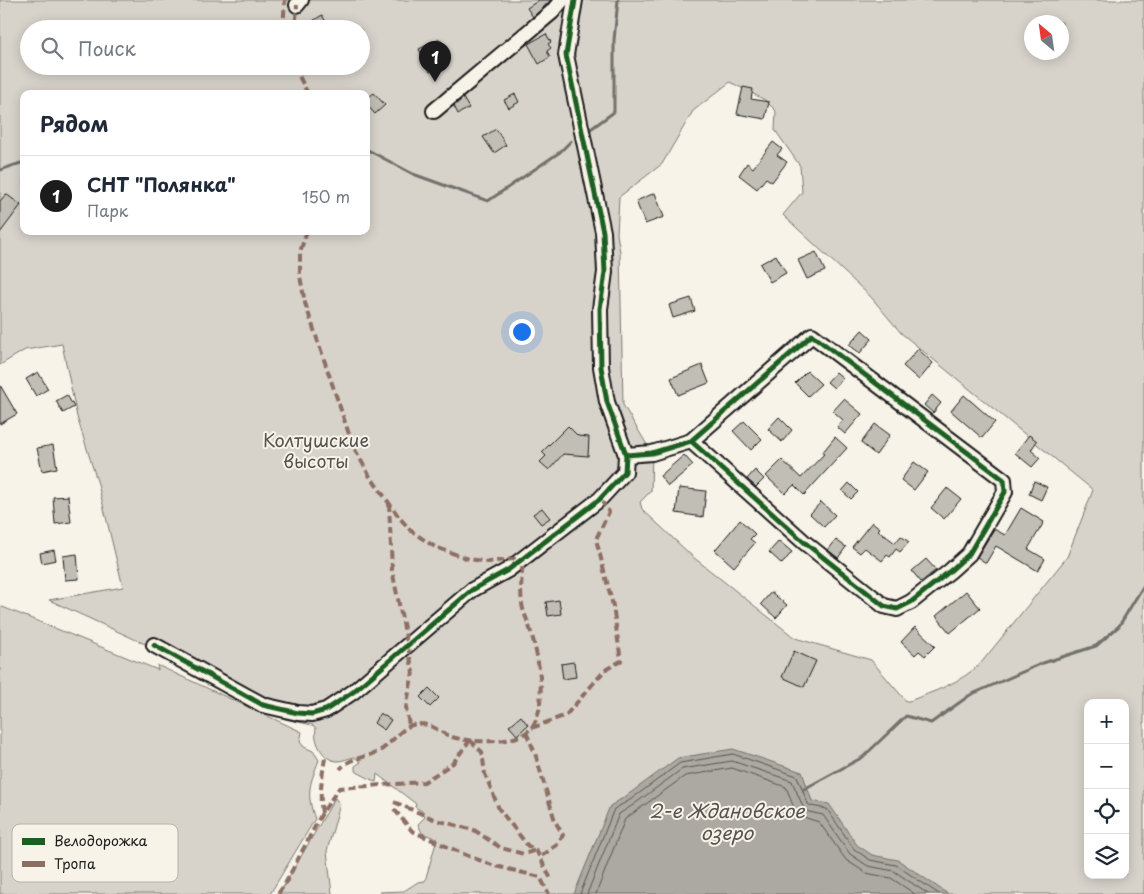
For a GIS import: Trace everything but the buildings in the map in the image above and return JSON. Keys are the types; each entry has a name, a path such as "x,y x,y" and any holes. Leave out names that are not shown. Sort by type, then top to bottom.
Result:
{"street":[{"path":"434,111 552,12 562,0"},
{"path":"154,645 263,705 298,713 312,714 326,710 353,692 472,590 508,570 600,499 625,472 626,455 607,402 601,367 600,309 604,272 602,232 566,55 576,0"},
{"path":"626,455 652,454 691,441 812,335 1004,480 1005,492 969,554 950,571 897,609 884,606 804,542 691,441"}],"green space":[{"name":"Колтушские высоты","path":"0,0 1144,0 1144,894 380,894 379,892 404,891 418,882 425,881 437,839 422,833 418,824 425,817 422,811 415,807 416,804 377,774 376,782 355,771 355,766 361,762 354,757 342,761 328,758 320,749 316,739 316,728 312,725 285,719 169,655 49,600 123,587 98,484 77,417 62,344 25,350 0,365","holes":["730,82 765,100 776,111 775,130 800,166 802,192 783,215 871,297 901,333 1093,490 1067,557 981,663 965,676 947,686 909,701 906,701 871,660 795,638 693,557 642,509 640,502 651,491 652,453 623,405 620,252 617,234 619,197 662,164 693,111"]},
{"path":"0,606 158,670 157,665 302,732 300,742 304,747 313,751 319,760 310,789 310,802 315,819 270,894 0,894"},
{"path":"335,798 340,804 327,851 332,894 279,894"}],"water":[{"name":"2-е Ждановское озеро","path":"733,749 802,772 812,801 829,804 857,845 872,855 898,860 948,894 574,894 610,806 678,758"}],"waterway":[{"path":"588,131 614,112 614,40 618,0"},
{"path":"370,151 413,174 488,201 560,152 571,141"},
{"path":"0,170 20,163"},
{"path":"804,789 863,757 906,716 931,723 970,695 1043,663 1096,646 1119,626 1144,585"}],"marked path":[{"path":"284,20 285,0"},
{"path":"295,20 297,5"},
{"path":"298,75 306,90"},
{"path":"306,235 300,252 300,276 305,303 353,446 369,475 399,517 411,531 435,547 469,559 488,562 523,558 522,604 539,666 541,694 540,707 531,728 524,734 516,737 494,741 471,741 452,737 429,725 414,725 404,730 386,747 376,753 350,761 340,769"},
{"path":"532,728 566,715 605,670 621,661 613,606 596,539 609,512 600,499"},
{"path":"389,503 392,570 413,672 406,708 409,725"},
{"path":"526,732 535,753 555,821 563,835 557,845 540,857"},
{"path":"470,740 482,752 485,774 499,809 528,846 536,850 552,881"},
{"path":"278,894 322,813 339,788 424,782 453,763 470,740"},
{"path":"322,813 321,792 325,758"},
{"path":"394,802 436,820 474,830 501,848 524,854 536,850"},
{"path":"394,809 412,831 492,865 540,877 549,894"}],"cycle path":[{"path":"154,645 263,705 298,713 312,714 326,710 353,692 472,590 508,570 600,499 625,472 626,455 607,402 601,367 600,309 605,272 603,232 566,55 575,0"},
{"path":"626,455 652,453 691,441 804,542 884,606 897,609 911,602 969,554 1005,492 1004,480 812,335 691,441"}],"place":[{"name":"СНТ \"Полянка\"","path":"435,82"}]}
